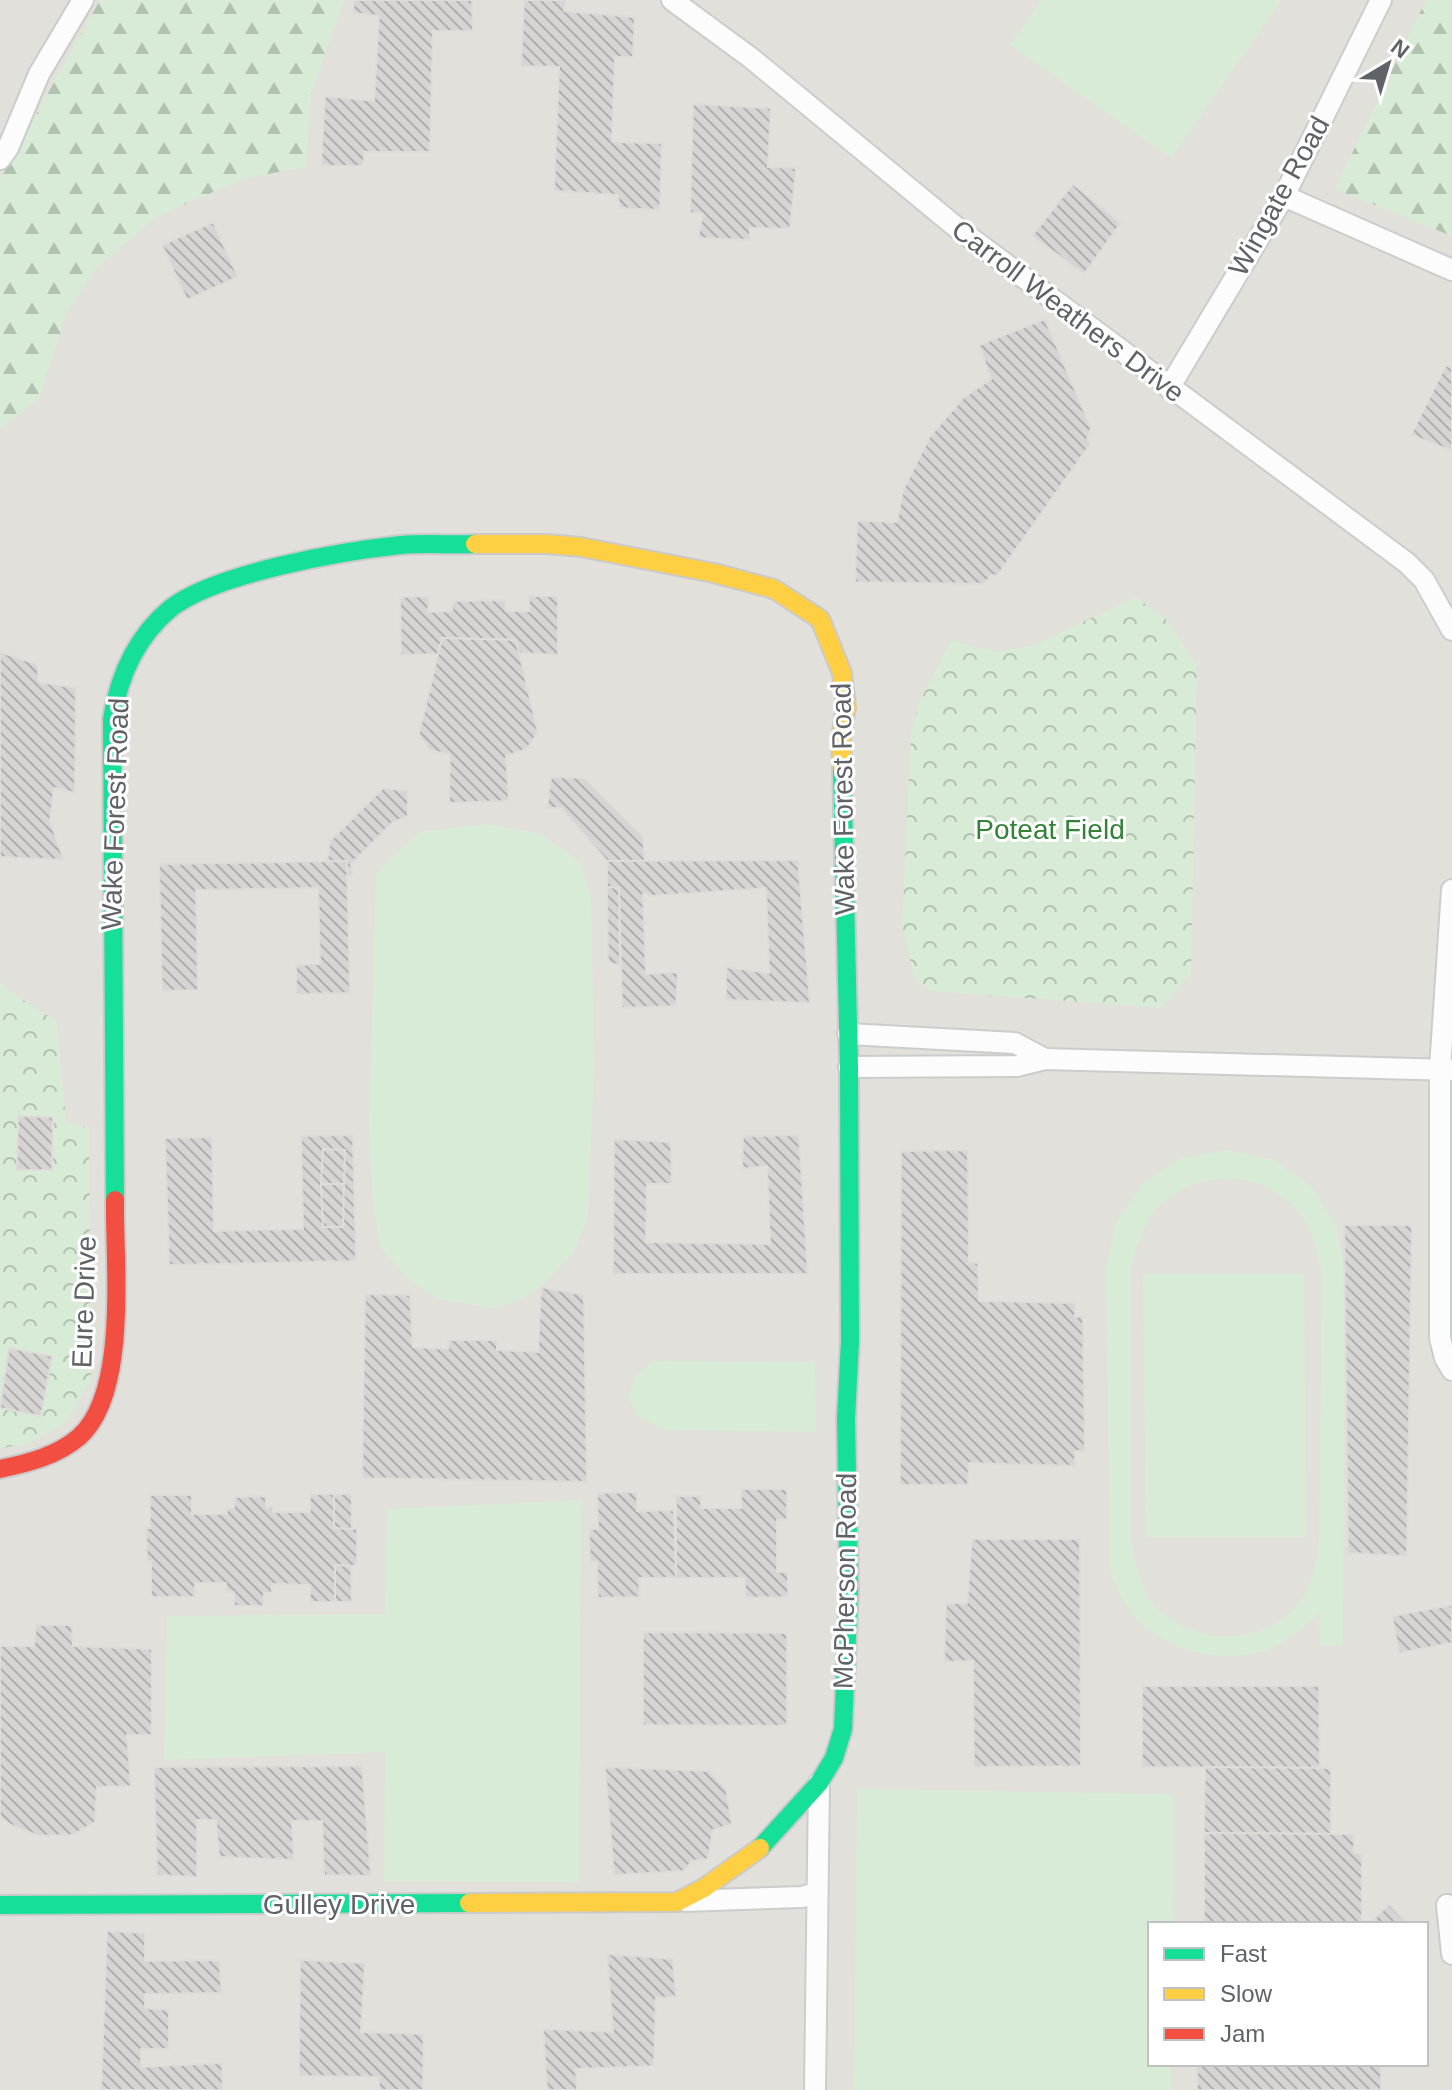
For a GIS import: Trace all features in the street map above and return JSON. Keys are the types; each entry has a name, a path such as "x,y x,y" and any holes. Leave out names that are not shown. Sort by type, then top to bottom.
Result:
{"street":[{"path":"0,159 8,148 39,74 83,0"},
{"name":"Carroll Weathers Drive","path":"672,0 751,58 956,227 1407,563 1424,580 1452,629"},
{"name":"Wingate Road","path":"1169,388 1284,196 1381,0"},
{"path":"1284,196 1452,270"},
{"name":"Wake Forest Road","path":"113,1073 112,719 124,669 154,625 187,598 211,587 321,558 402,545 547,544 581,547 714,573 774,589 820,619 842,673 846,707 841,739 849,1067"},
{"path":"1452,890 1440,1338 1452,1370"},
{"path":"848,1034 1015,1043 1045,1059"},
{"path":"849,1067 1017,1066 1045,1059 1446,1070"},
{"name":"McPherson Road","path":"815,2090 819,1783 834,1758 843,1729 849,1590 846,1418 850,1341 849,1067"},
{"name":"Eure Drive","path":"0,1469 53,1455 76,1440 88,1429 105,1398 110,1381 113,1073"},
{"name":"Gulley Drive","path":"677,1902 704,1888 763,1846 819,1783"},
{"name":"Gulley Drive","path":"0,1905 677,1902 802,1897 817,1893"},
{"path":"1447,1905 1452,1954"}],"shaded area":[{"path":"0,0 1452,0 1452,2090 0,2090"}],"green space":[{"path":"100,0 344,0 311,95 306,167 245,178 154,218 95,270 66,314 40,397 0,430 0,179"},
{"path":"1042,0 1282,0 1171,158 1010,45"},
{"path":"1426,0 1452,0 1452,236 1335,189"},
{"name":"Poteat Field","path":"1136,597 1168,621 1197,666 1191,974 1161,1008 931,991 915,980 902,925 911,732 919,703 951,641 997,652 1032,646"},
{"path":"487,824 540,834 579,861 591,895 594,1066 588,1217 573,1253 541,1287 516,1301 494,1308 439,1299 411,1282 381,1248 373,1205 369,1130 376,873 419,832"},
{"path":"0,981 5,988 57,1022 66,1122 89,1129 91,1380 66,1422 27,1444 0,1448"},
{"path":"1227,1150 1273,1160 1311,1186 1336,1225 1345,1271 1343,1645 1320,1645 1319,1613 1269,1649 1235,1656 1199,1653 1165,1640 1137,1619 1121,1596 1110,1571 1106,1267 1116,1222 1142,1184 1181,1158","holes":["1229,1178 1262,1185 1291,1203 1312,1235 1319,1261 1322,1275 1319,1544 1308,1588 1292,1611 1265,1629 1250,1634 1218,1636 1187,1628 1158,1609 1144,1589 1136,1563 1131,1536 1131,1270 1143,1230 1166,1200 1195,1183"]},
{"path":"1143,1274 1304,1274 1306,1537 1146,1537"},
{"path":"653,1361 815,1362 816,1432 663,1430 638,1416 628,1397 636,1376"},
{"path":"581,1500 579,1882 384,1881 385,1752 164,1760 167,1616 385,1614 387,1509"},
{"path":"857,1789 1174,1794 1173,1922 1148,1922 1148,2066 1171,2066 1171,2090 854,2090"}],"building":[{"path":"354,0 472,0 473,31 433,31 430,152 365,152 363,166 321,166 325,96 374,101 379,16 353,13"},
{"path":"524,0 566,0 564,11 635,17 633,57 615,57 612,142 662,143 660,210 619,208 618,195 554,191 559,67 521,66"},
{"path":"693,104 771,108 768,167 796,168 790,229 750,228 750,240 698,238 703,214 690,213"},
{"path":"1073,184 1121,223 1084,274 1032,236"},
{"path":"213,222 238,277 187,300 162,245"},
{"path":"1045,319 1091,428 1087,440 1091,443 997,576 992,575 984,584 855,582 857,521 897,522 903,490 930,436 963,398 991,379 979,345"},
{"path":"1446,365 1452,368 1452,451 1411,435"},
{"path":"429,596 428,612 452,611 453,601 505,600 506,611 529,611 529,596 558,596 558,655 518,653 516,640 442,638 439,654 401,655 400,597"},
{"path":"442,638 516,640 538,732 527,749 506,756 509,801 449,803 450,755 430,750 421,738 419,733"},
{"path":"0,652 37,664 39,682 76,688 75,793 54,788 50,821 64,860 0,857"},
{"path":"551,777 584,778 643,837 645,861 607,861 561,808 547,808"},
{"path":"383,788 408,791 408,816 392,823 351,864 353,876 325,876 330,841"},
{"path":"798,860 810,1003 726,1000 726,967 769,973 766,888 653,896 643,894 646,974 678,972 676,1006 622,1008 619,888 607,887 607,861"},
{"path":"347,861 350,993 296,994 296,965 320,964 318,888 196,890 198,990 162,991 159,864"},
{"path":"607,887 619,888 620,966 608,962"},
{"path":"18,1116 53,1117 52,1170 17,1170"},
{"path":"353,1135 356,1261 169,1265 165,1138 212,1137 214,1231 303,1229 301,1136"},
{"path":"799,1135 808,1274 613,1274 614,1139 671,1142 672,1184 647,1184 646,1242 770,1244 767,1166 742,1169 743,1136"},
{"path":"323,1149 345,1150 344,1184 321,1184"},
{"path":"968,1150 969,1262 978,1263 979,1301 1075,1303 1075,1317 1083,1316 1085,1451 1075,1451 1075,1466 969,1463 968,1485 900,1485 901,1151"},
{"path":"321,1184 344,1184 343,1227 323,1227"},
{"path":"1344,1225 1412,1225 1407,1556 1348,1553"},
{"path":"541,1287 584,1295 587,1482 362,1478 365,1294 410,1295 413,1347 448,1349 448,1340 497,1340 497,1350 538,1352"},
{"path":"9,1348 52,1356 41,1416 0,1408"},
{"path":"741,1489 787,1489 787,1520 777,1520 777,1572 788,1572 788,1597 745,1598 745,1578 676,1578 676,1496 701,1496 701,1508 741,1508"},
{"path":"637,1492 637,1511 674,1510 676,1578 639,1578 640,1597 598,1598 597,1562 590,1562 589,1529 598,1529 597,1493"},
{"path":"310,1494 352,1494 352,1529 357,1528 357,1565 351,1566 352,1602 310,1602 310,1585 272,1584 272,1593 264,1593 264,1606 234,1606 234,1592 226,1592 226,1583 195,1583 195,1597 151,1597 151,1561 147,1562 146,1528 150,1528 150,1495 192,1495 192,1514 227,1514 227,1508 234,1508 234,1497 266,1496 266,1507 273,1507 273,1512 310,1512"},
{"path":"334,1494 352,1494 352,1529 334,1528"},
{"path":"972,1539 1080,1539 1081,1766 974,1767 973,1661 944,1662 946,1603 967,1603"},
{"path":"335,1565 351,1566 352,1602 335,1602"},
{"path":"1452,1605 1452,1643 1399,1653 1392,1616"},
{"path":"36,1625 72,1625 73,1646 152,1649 152,1735 127,1735 131,1786 97,1787 95,1822 73,1835 39,1836 0,1817 0,1646 34,1646"},
{"path":"643,1632 787,1633 787,1726 643,1725"},
{"path":"1142,1686 1319,1686 1320,1768 1142,1767"},
{"path":"362,1766 371,1876 324,1875 322,1821 292,1821 294,1860 219,1857 216,1820 197,1820 197,1877 157,1875 154,1767"},
{"path":"605,1767 709,1771 726,1789 732,1824 713,1830 708,1859 692,1861 684,1871 614,1875"},
{"path":"1205,1767 1331,1768 1331,1834 1204,1833"},
{"path":"1204,1833 1354,1834 1354,1853 1362,1854 1362,1922 1204,1922"},
{"path":"1389,1904 1406,1922 1371,1922"},
{"path":"107,1931 145,1933 145,1961 219,1960 222,1993 145,1994 145,2008 169,2010 169,2049 141,2049 141,2067 222,2063 223,2090 101,2090"},
{"path":"607,1954 673,1959 676,1997 656,1998 654,2066 576,2069 577,2090 547,2090 543,2029 613,2032"},
{"path":"300,1960 365,1963 361,2032 424,2034 423,2090 379,2090 379,2077 299,2076"},
{"path":"1197,2066 1381,2066 1381,2090 1197,2090"}],"traffic: fast":[{"path":"115,1200 112,719 119,687 131,658 148,631 171,608 191,595 248,574 347,552 401,545 475,544"},
{"path":"760,1848 819,1783 834,1758 843,1729 849,1590 846,1418 850,1341 849,1067 842,766"},
{"path":"0,1905 469,1903"}],"traffic: slow":[{"path":"475,544 581,547 714,573 774,589 820,619 842,673 846,707 841,739 842,766"},
{"path":"469,1903 677,1902 704,1888 760,1848"}],"traffic: jam":[{"path":"0,1469 52,1454 79,1437 95,1417 106,1390 112,1359 116,1291 115,1200"}]}
